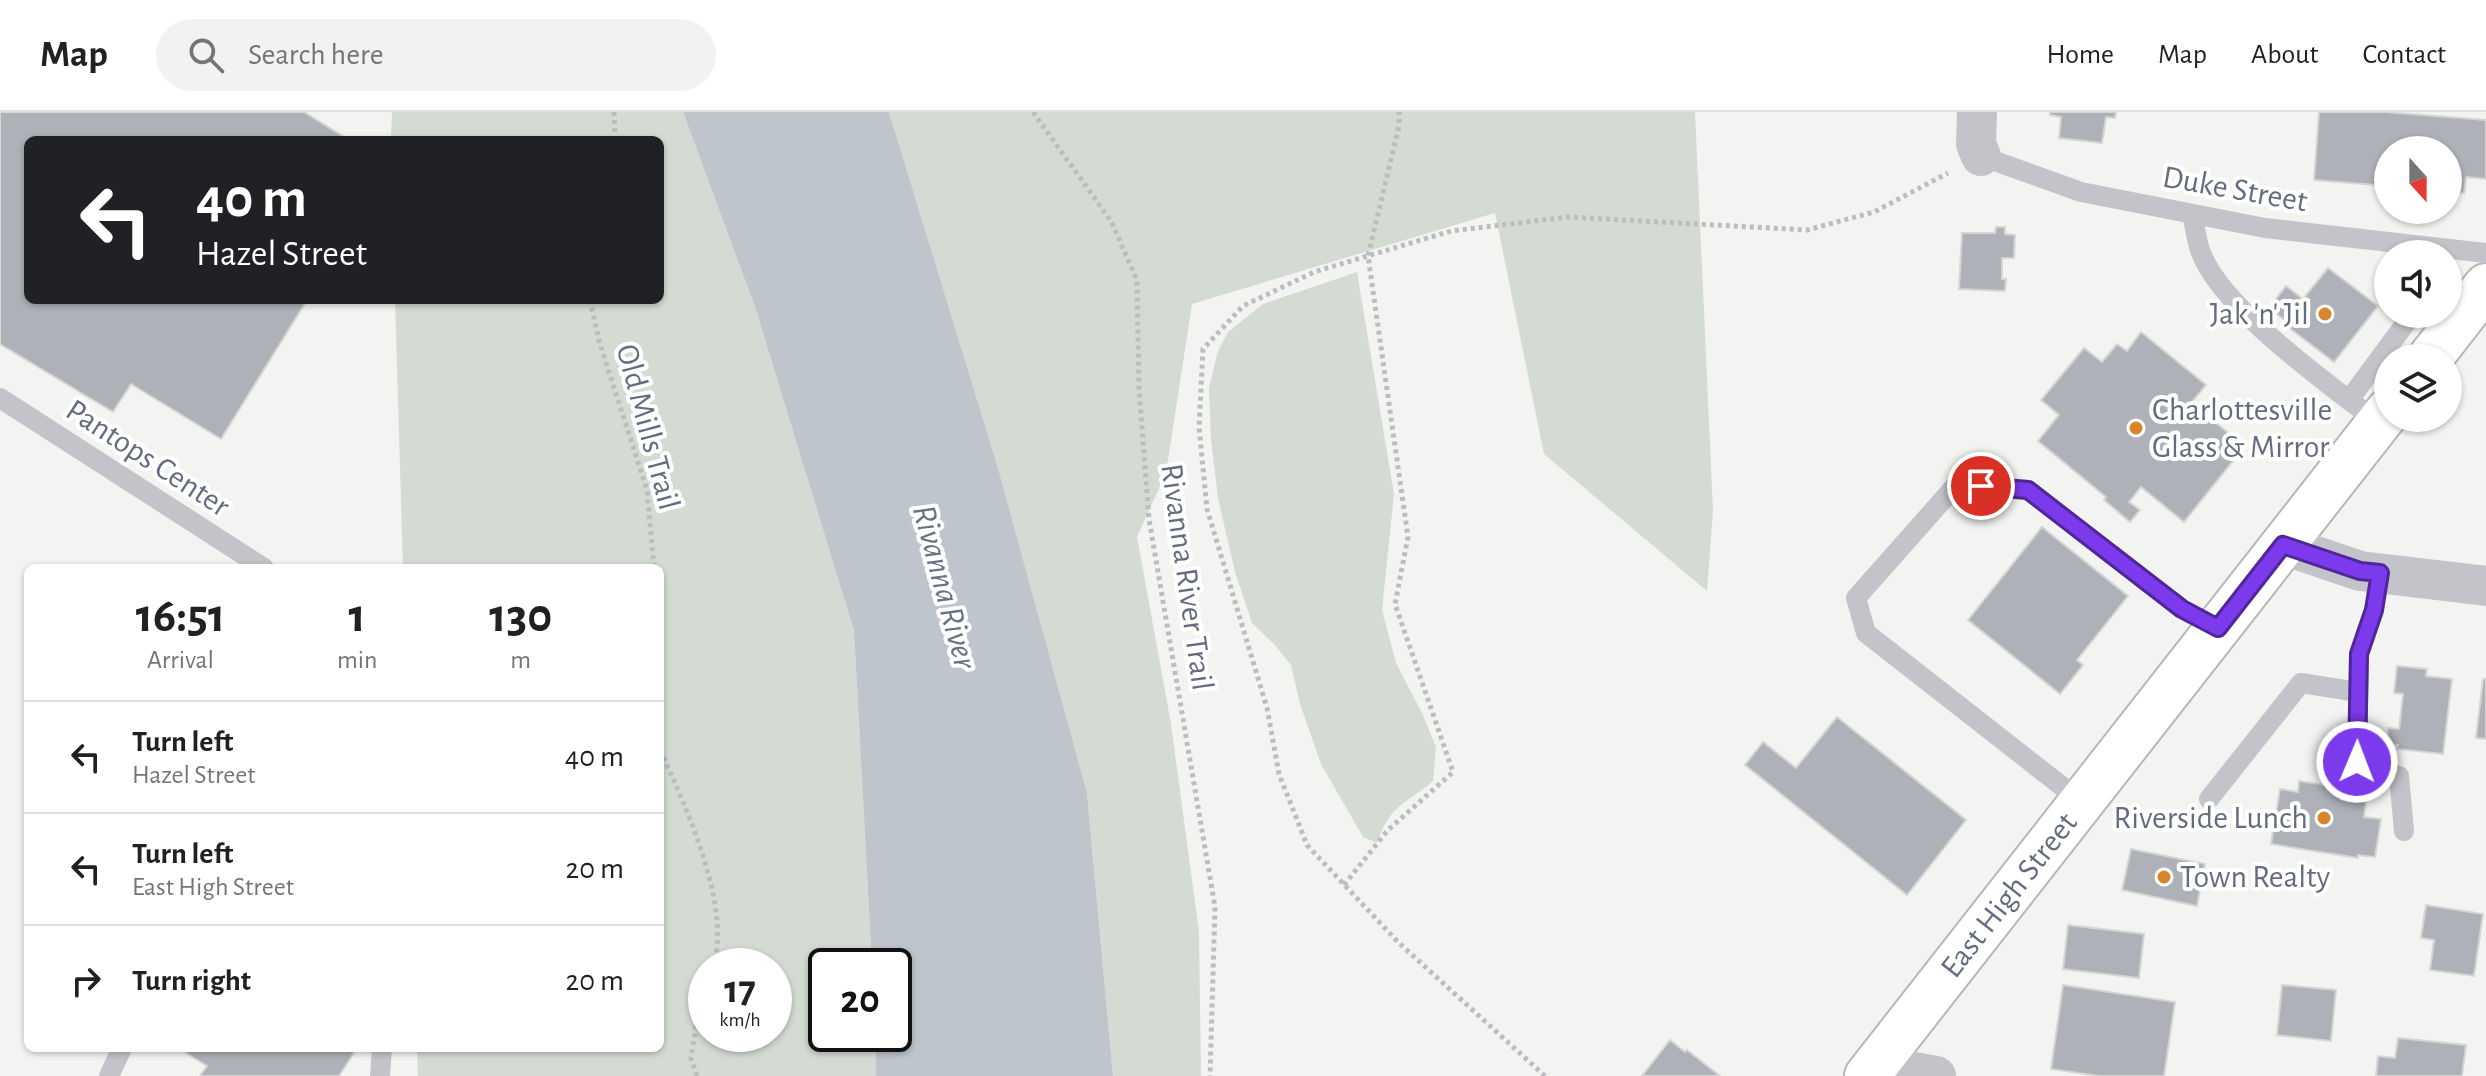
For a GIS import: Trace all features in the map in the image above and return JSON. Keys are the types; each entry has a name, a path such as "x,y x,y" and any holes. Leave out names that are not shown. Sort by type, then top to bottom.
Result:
{"main road":[{"path":"2423,333 2486,286"},
{"name":"East High Street","path":"1871,1070 2283,545 2372,411"}],"street":[{"path":"1977,112 1976,144 1981,156"},
{"path":"2283,545 2360,571 2486,586"},
{"path":"1871,1070 1936,1076"}],"lane":[{"name":"Duke Street","path":"1981,156 2081,192 2265,228 2374,242"},
{"path":"2192,214 2200,252 2229,299 2314,372 2372,411 2423,333"},
{"name":"Duke Street","path":"2462,252 2486,253"},
{"name":"Pantops Center","path":"0,398 258,564"},
{"path":"2082,802 1866,633 1856,598 1957,484 2028,490 2182,609 2218,628"},
{"path":"2380,573 2374,610 2359,654 2357,762 2399,776 2404,831"},
{"path":"2209,799 2301,683 2358,692"},
{"path":"109,1076 120,1052"},
{"path":"380,1076 382,1052"}],"path":[{"path":"614,112 615,136"},
{"name":"Rivanna River Trail","path":"1033,112 1111,221 1137,280 1139,388 1149,519 1215,907 1210,1076"},
{"path":"1344,885 1388,830 1453,772 1395,604 1408,537 1368,256 1399,126 1399,112"},
{"path":"1545,1076 1399,943 1307,845 1279,774 1267,708 1207,509 1199,427 1203,349 1243,306 1314,272 1451,231 1568,217 1807,230 1874,212 1981,156"},
{"name":"Old Mills Trail","path":"591,304 599,341 647,490 654,564"},
{"path":"664,758 686,806 712,885 718,948"},
{"path":"692,1052 697,1076"}],"shaded area":[{"path":"392,112 683,112 756,310 854,631 871,948 808,948 808,1052 875,1052 876,1076 418,1076 417,1052 664,1052 664,564 403,564 395,304 664,304 664,136 391,136"},
{"path":"889,112 1695,112 1713,511 1707,591 1544,454 1495,213 1192,304 1166,473 1137,537 1171,724 1199,932 1201,1076 1113,1076 1087,793 998,468"},
{"path":"1357,272 1394,494 1382,610 1396,663 1436,747 1433,781 1393,813 1377,843 1363,837 1321,764 1300,704 1291,665 1252,623 1235,572 1218,498 1209,388 1218,351 1228,332 1263,304"}],"water":[{"name":"Rivanna River","path":"683,112 889,112 998,468 1087,793 1113,1076 876,1076 875,1052 912,1052 912,948 871,948 854,631 756,310"}],"building":[{"path":"0,112 304,112 343,136 24,136 24,304 305,304 221,439 131,384 113,412 0,344"},
{"path":"2050,112 2116,112 2115,118 2106,117 2102,143 2059,138 2061,117 2050,115"},
{"path":"2319,112 2385,112 2486,120 2486,179 2466,177 2464,193 2462,136 2374,136 2374,185 2314,180"},
{"path":"1996,227 2005,227 2005,234 2015,235 2014,258 2002,258 2005,291 1959,289 1962,233 1995,233"},
{"name":"Jak 'n' Jil","path":"2328,268 2374,303 2374,311 2334,362 2284,324 2286,321 2269,308 2286,286 2303,299"},
{"name":"Charlottesville Glass & Mirror","path":"2141,332 2206,385 2191,403 2245,446 2184,522 2141,487 2129,502 2140,510 2130,522 2104,500 2106,497 2038,441 2059,415 2041,400 2084,348 2102,362 2117,344 2127,351"},
{"path":"2042,527 2128,596 2077,660 2083,665 2060,694 1968,620"},
{"path":"2397,666 2427,669 2426,676 2452,679 2443,754 2397,749 2398,745 2387,744 2388,728 2399,729 2403,694 2394,693"},
{"path":"2483,679 2486,679 2486,739 2476,738"},
{"path":"1837,717 1966,820 1907,895 1745,765 1763,742 1796,768"},
{"name":"Riverside Lunch","path":"2299,781 2347,788 2346,797 2366,801 2364,817 2381,819 2375,857 2358,855 2358,858 2271,844 2280,789 2298,792"},
{"name":"Town Realty","path":"2131,849 2205,864 2197,906 2122,890"},
{"path":"2426,905 2483,914 2474,976 2430,970 2434,940 2421,938"},
{"path":"2068,925 2144,934 2139,978 2063,969"},
{"path":"2063,985 2175,1002 2164,1076 2099,1076 2051,1069"},
{"path":"2282,985 2336,990 2331,1041 2277,1035"},
{"path":"2398,1038 2466,1045 2462,1076 2376,1076 2378,1056 2395,1058"},
{"path":"1670,1040 1685,1052 1687,1050 1720,1076 1642,1076"},
{"path":"354,1052 339,1076 200,1076 207,1066 186,1053"}],"place":[{"name":"Jak 'n' Jil","path":"2325,314"},
{"name":"Charlottesville Glass & Mirror","path":"2136,428"},
{"name":"Riverside Lunch","path":"2324,818"},
{"name":"Town Realty","path":"2164,877"}],"route":[{"path":"1981,486 2028,490 2182,609 2218,628 2283,545 2360,571 2380,573 2374,610 2359,654 2357,762"}]}
